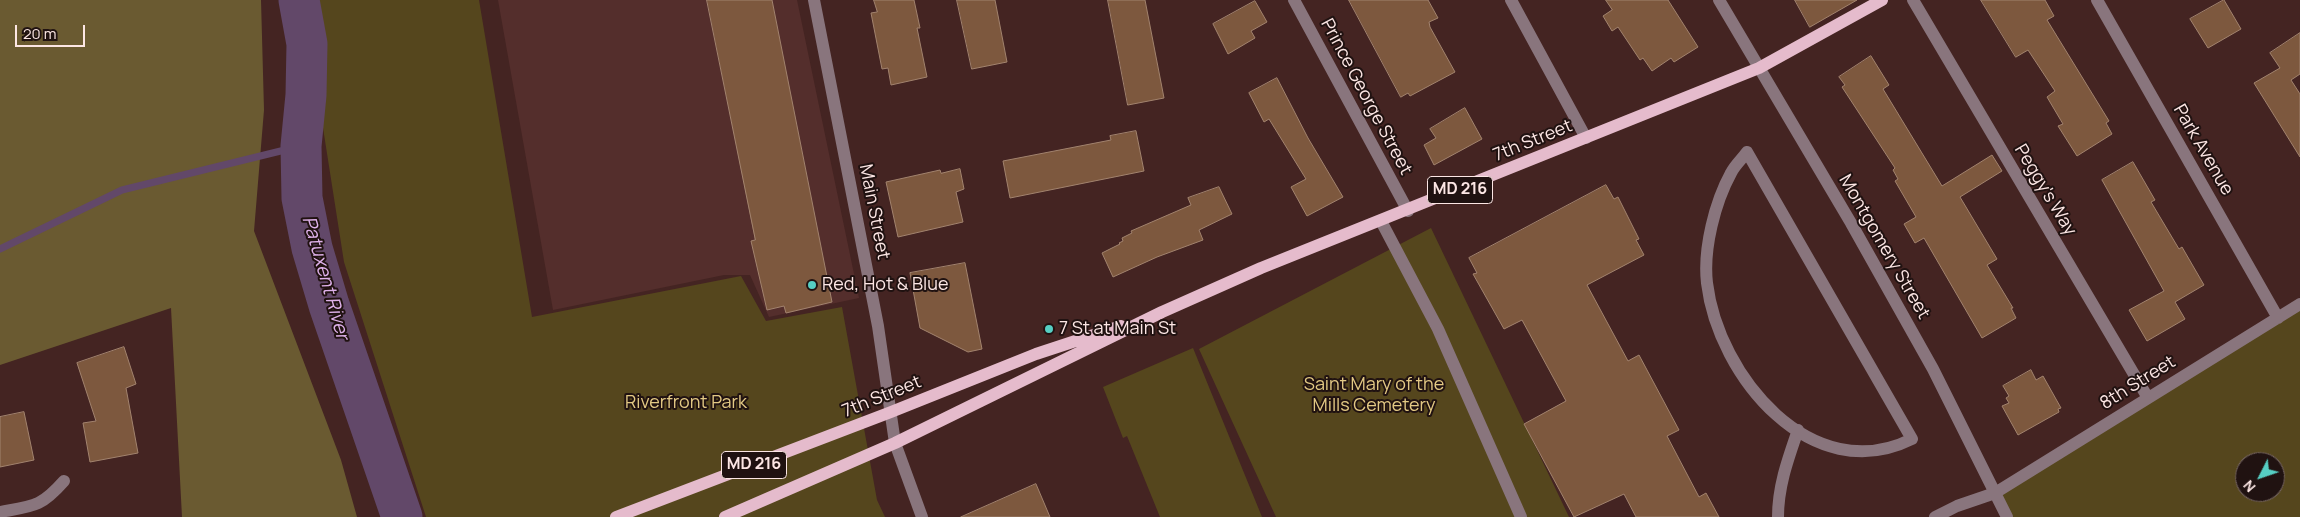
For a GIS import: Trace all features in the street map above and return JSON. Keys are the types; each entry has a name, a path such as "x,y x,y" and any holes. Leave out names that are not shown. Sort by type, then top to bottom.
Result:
{"main road":[{"name":"7th Street","path":"725,517 895,443 1162,312 1261,268 1408,211 1759,68 1882,0"},
{"name":"7th Street","path":"616,517 891,412 1036,354 1162,312"}],"street":[{"name":"Main Street","path":"814,0 878,326 895,443 922,517"},
{"name":"Prince George Street","path":"1294,0 1408,211"},
{"path":"1511,0 1586,138"},
{"name":"Montgomery Street","path":"1719,0 1851,222 1933,369 2007,517"},
{"name":"Peggy's Way","path":"1912,0 2148,398"},
{"name":"Park Avenue","path":"2097,0 2278,318"},
{"path":"1747,152 1912,439 1894,448 1853,452 1825,445 1798,430 1788,425 1770,409 1749,384 1730,355 1714,320 1707,282 1709,247 1716,204 1732,172 1747,152"},
{"path":"1381,221 1438,329 1521,517"},
{"name":"8th Street","path":"1935,517 1956,506 1995,493 2300,304"},
{"path":"1778,517 1778,500 1784,469 1798,430"},
{"path":"0,512 31,506 48,499 64,481"}],"shaded area":[{"path":"0,0 261,0 264,110 254,231 341,460 357,517 182,517 171,308 0,365"},
{"path":"498,0 797,0 859,298 769,317 750,275 724,275 553,310"}],"green space":[{"name":"Riverfront Park","path":"303,0 479,0 532,317 741,276 766,321 842,307 877,500 885,517 426,517 344,262"},
{"name":"Saint Mary of the Mills Cemetery","path":"1431,228 1569,517 1276,517 1199,349"},
{"path":"2300,304 2300,517 2006,517 1995,493"},
{"path":"1193,348 1262,517 1160,517 1127,436 1123,438 1103,387"}],"building":[{"path":"707,0 772,0 832,302 786,313 784,306 767,310 751,241 755,240"},
{"path":"874,0 914,0 920,28 917,28 927,77 891,85 888,68 882,69 871,13 877,12"},
{"path":"957,0 995,0 1007,62 972,69"},
{"path":"1108,0 1145,0 1164,98 1128,105"},
{"path":"1349,0 1428,0 1438,18 1429,22 1430,27 1455,72 1410,96 1408,93 1401,97"},
{"path":"1606,0 1668,0 1698,47 1674,62 1671,58 1652,71 1643,58 1640,60 1618,27 1612,31 1603,16 1612,10"},
{"path":"1795,0 1857,0 1810,27"},
{"path":"1981,0 2045,0 2054,16 2047,20 2109,121 2106,123 2112,134 2077,156 2058,126 2063,124 2047,97 2055,91 2028,50 2016,57"},
{"path":"2224,0 2241,29 2208,48 2190,19"},
{"path":"1255,1 1267,22 1251,31 1255,38 1228,54 1213,24"},
{"path":"2300,33 2300,74 2291,80 2300,94 2300,157 2254,83 2280,68 2270,53"},
{"path":"1871,56 1889,85 1883,89 1942,186 1992,155 2002,171 1960,197 1997,259 1987,265 2013,308 2011,308 2016,318 1982,338 1924,238 1915,243 1904,224 1916,217 1895,181 1898,179 1893,170 1895,168 1842,87 1845,85 1839,77"},
{"path":"1277,78 1308,138 1343,197 1307,216 1291,187 1306,179 1269,119 1264,122 1249,93"},
{"path":"1465,108 1482,139 1434,165 1424,145 1436,138 1430,129"},
{"path":"1136,131 1144,171 1010,198 1003,161 1111,140 1110,136"},
{"path":"2133,162 2155,200 2151,202 2179,249 2182,247 2204,285 2175,302 2185,319 2147,341 2129,310 2164,291 2102,180"},
{"path":"960,169 964,189 956,192 963,222 898,237 886,182 940,170 941,173"},
{"path":"1606,185 1614,199 1618,197 1639,239 1636,240 1644,255 1587,285 1628,361 1639,355 1679,430 1667,436 1699,497 1706,493 1719,517 1636,517 1624,494 1574,517 1524,424 1566,401 1522,320 1504,329 1473,274 1477,273 1469,258"},
{"path":"1219,187 1232,214 1199,230 1203,240 1157,257 1113,277 1102,253 1120,244 1123,241 1122,238 1132,233 1131,231 1191,205 1188,198"},
{"path":"965,263 982,349 968,352 920,328 910,273"},
{"path":"124,347 136,384 126,388 138,453 90,462 83,423 96,421 77,363"},
{"path":"2031,370 2036,380 2043,376 2061,408 2058,409 2059,412 2018,435 2002,406 2009,403 2006,398 2009,396 2003,386"},
{"path":"24,412 34,460 0,467 0,417"},
{"path":"1036,484 1050,517 961,517"}],"waterway":[{"name":"Patuxent River","path":"299,0 307,44 306,95 301,146 302,198 312,248 329,305 402,517"},
{"path":"0,249 122,190 301,146"}],"place":[{"name":"Red, Hot & Blue","path":"812,285"},
{"name":"7 St at Main St","path":"1049,329"}]}
